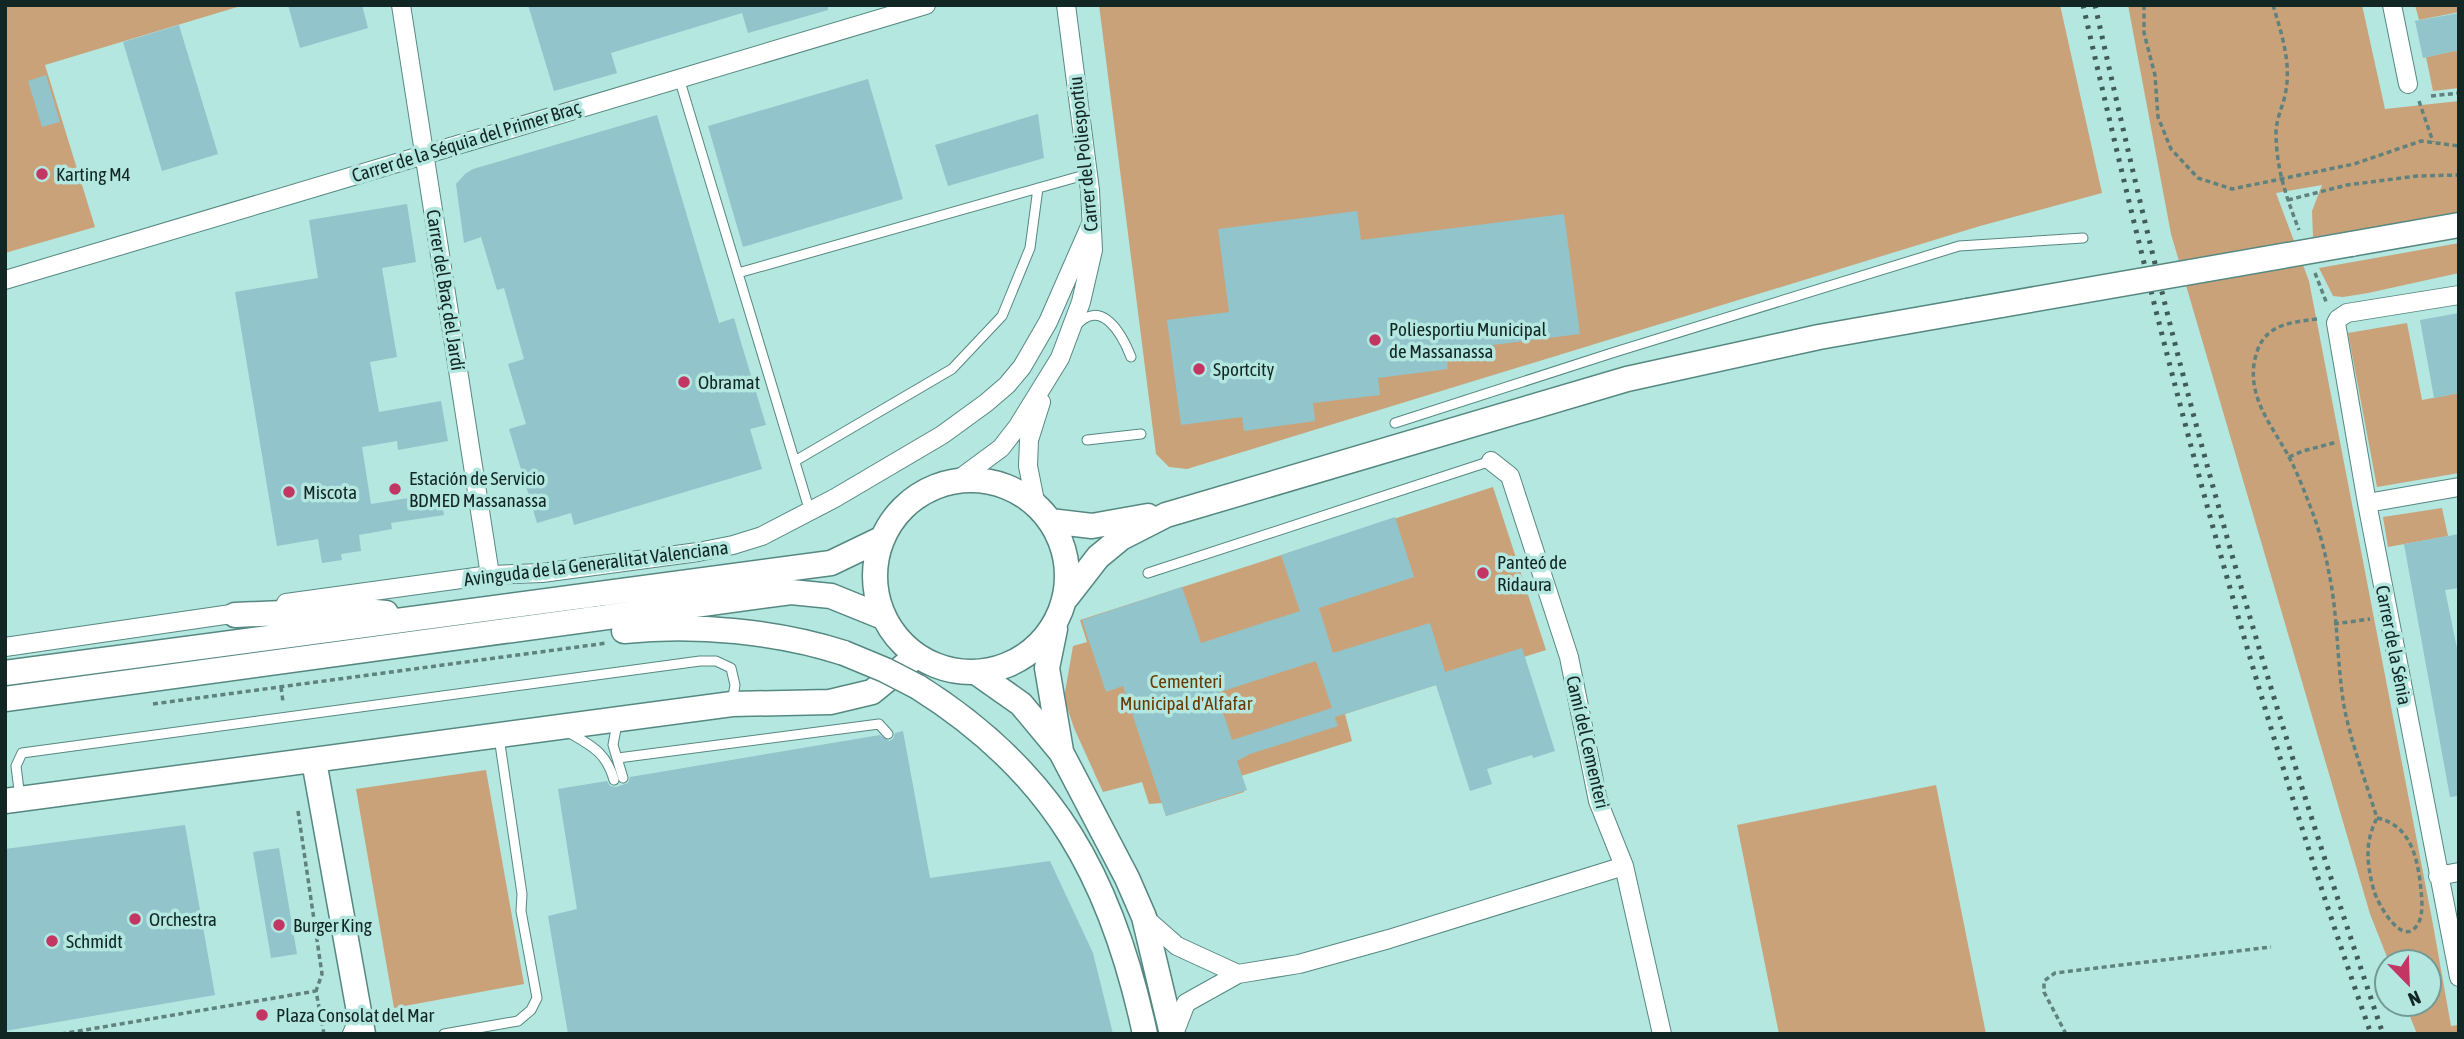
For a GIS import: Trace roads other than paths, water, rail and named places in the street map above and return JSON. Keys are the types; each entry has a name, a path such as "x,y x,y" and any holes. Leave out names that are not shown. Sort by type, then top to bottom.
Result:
{"street":[{"name":"Carrer del Braç del Jardí","path":"401,5 490,575"},
{"name":"Carrer de la Séquia del Primer Braç","path":"5,280 926,5"},
{"name":"Carrer del Poliesportiu","path":"955,482 1001,448 1018,426 1060,358 1082,302 1093,250 1088,174 1066,5"},
{"path":"2392,5 2407,84"},
{"name":"Avinguda de la Generalitat Valenciana","path":"5,647 235,615 292,602 490,575 542,573 733,545 762,536 810,512 942,435 1007,385 1022,367 1048,322 1091,225"},
{"path":"1061,752 1047,668 1057,620 1067,597 1098,556 1121,538 1166,515 1628,379 1819,337 2459,225"},
{"name":"Carrer de la Sénia","path":"2459,295 2342,316 2337,319 2336,328 2367,503 2459,976"},
{"name":"Carrer del Poliesportiu","path":"1043,513 1028,466 1029,440 1049,378"},
{"name":"Camí del Cementeri","path":"1491,461 1510,475 1569,657 1598,801 1624,866 1662,1034"},
{"path":"1057,620 1037,647 1009,665 977,673 945,669 916,656 897,639 883,617 878,601 875,578 877,554 883,538 892,521 905,507 937,487 955,482 977,481 999,485 1019,493 1043,513 1061,542 1067,565 1067,597"},
{"path":"2367,503 2459,487"},
{"path":"1043,513 1092,526 1144,516 1166,515"},
{"path":"5,699 831,563 883,538"},
{"path":"5,673 792,592 831,596 883,617"},
{"path":"235,615 353,610 439,628 527,642 654,628 716,629 794,640 844,653 885,670 956,711 1017,766 1055,812 1075,841 1119,934 1136,991 1145,1034"},
{"path":"13,800 732,704 830,702 872,692 916,656"},
{"path":"977,673 1021,704 1061,752 1127,878 1144,917 1173,1034"},
{"path":"313,761 360,1022"},
{"path":"1173,1034 1186,1003 1238,974 1337,954 1624,866"},
{"path":"2438,876 2459,872"},
{"path":"1144,917 1177,946 1238,974"}],"lane":[{"path":"679,78 810,512"},
{"path":"738,272 1088,174"},
{"path":"795,461 952,369 1002,316 1030,248 1038,188"},
{"path":"1395,423 1959,246 2083,238"},
{"path":"1069,334 1078,323 1091,316 1100,316 1110,320 1122,336 1131,357"},
{"path":"1087,440 1141,434"},
{"path":"1148,573 1491,461"},
{"path":"13,800 16,766 22,753 700,661 716,661 731,668 735,685 732,704"},
{"path":"561,727 595,747 619,779 618,758 613,745 617,720"},
{"path":"618,758 879,724 888,734"},
{"path":"444,1034 518,1021 531,1010 537,998 521,911 522,894 499,735"},
{"path":"518,1021 520,1034"},
{"path":"346,1034 360,1022"}],"railway":[{"path":"2083,5 2177,395 2212,524 2287,780 2371,1034"},
{"path":"2095,5 2168,316 2236,568 2296,768 2383,1034"}],"place":[{"name":"Karting M4","path":"42,174"},
{"name":"Poliesportiu Municipal de Massanassa","path":"1375,340"},
{"name":"Sportcity","path":"1199,369"},
{"name":"Obramat","path":"684,382"},
{"name":"Estación de Servicio BDMED Massanassa","path":"395,489"},
{"name":"Miscota","path":"289,492"},
{"name":"Panteó de Ridaura","path":"1483,573"},
{"name":"Orchestra","path":"135,919"},
{"name":"Burger King","path":"279,925"},
{"name":"Schmidt","path":"52,941"},
{"name":"Plaza Consolat del Mar","path":"262,1015"}],"park label":[{"name":"Cementeri Municipal d'Alfafar","path":"1186,692"}]}
